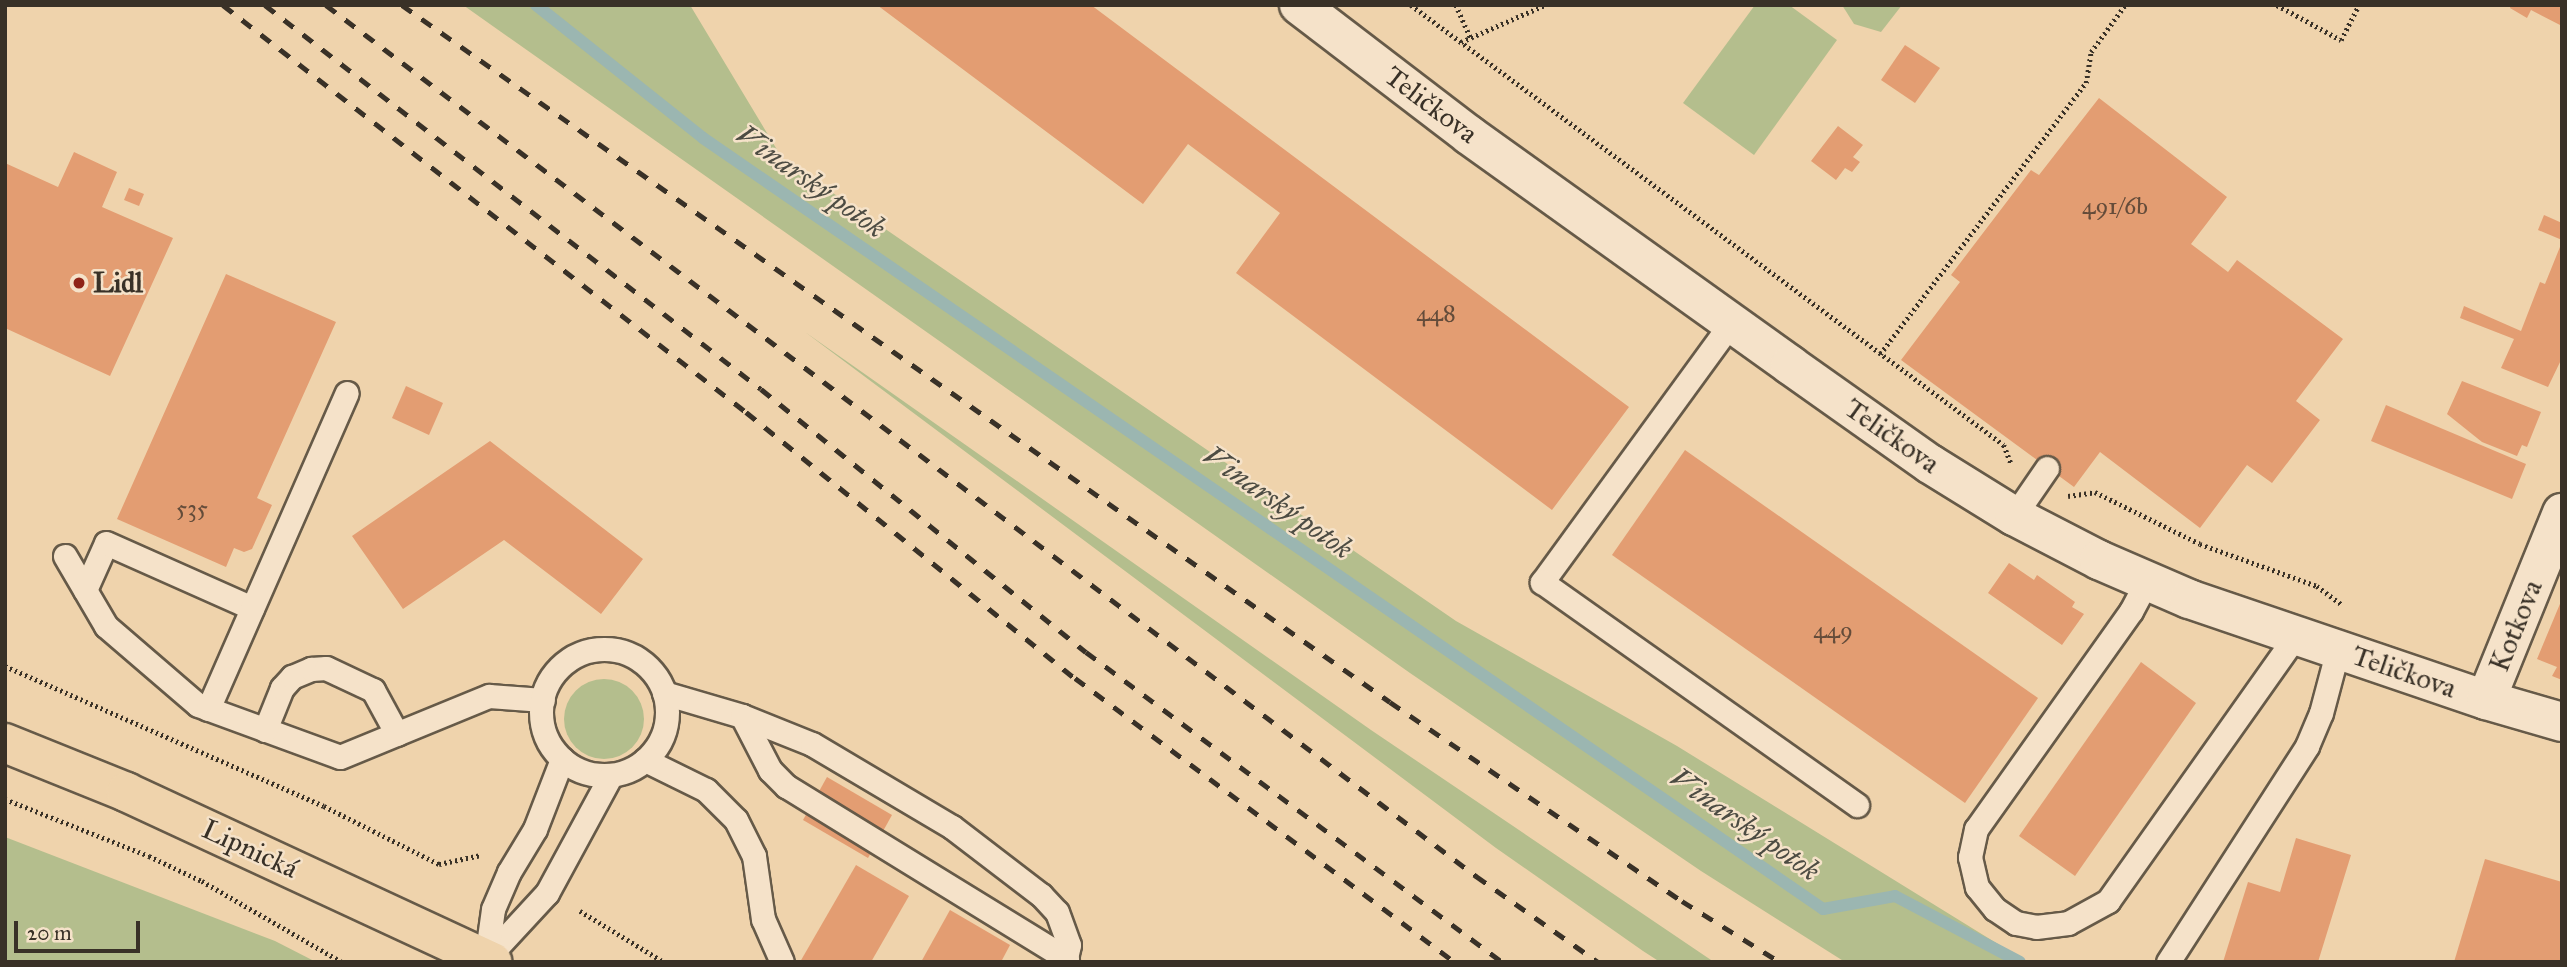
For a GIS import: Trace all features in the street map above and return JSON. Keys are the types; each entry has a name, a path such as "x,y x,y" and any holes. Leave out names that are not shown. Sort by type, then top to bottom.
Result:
{"main road":[{"name":"Lipnická","path":"5,743 126,792 489,960"}],"street":[{"name":"Teličkova","path":"1299,5 1469,135 1731,323 1930,464 2014,516 2189,599 2486,700 2562,722"},
{"name":"Kotkova","path":"2486,700 2562,513"}],"lane":[{"path":"1731,323 1542,582 1857,805"},
{"path":"208,709 346,393"},
{"path":"2014,516 2042,475"},
{"path":"85,590 106,543 252,608"},
{"path":"65,556 106,626 198,705 340,757 489,696 543,700"},
{"path":"2147,581 2131,611 1976,829 1970,857 1977,887 1995,909 2016,923 2036,928 2068,923 2108,901 2296,635"},
{"path":"2168,962 2307,746 2321,713 2338,649"},
{"path":"620,651 642,662 659,681 664,694 667,708 662,737 645,760 634,768 611,775 590,774 562,759 553,750 542,726 543,700 552,677 570,659 582,654 620,651"},
{"path":"265,730 282,688 292,677 310,669 327,668 373,690 397,734"},
{"path":"664,694 742,716 812,744 952,827 1041,895 1058,912 1069,945 1066,960 786,786 770,770 742,716"},
{"path":"489,960 493,909 509,872 535,829 562,759"},
{"path":"645,760 706,790 723,803 736,820 754,856 764,919 782,962"},
{"path":"489,960 547,893 611,775"}],"path":[{"path":"1411,5 2004,445 2008,460 2042,475 2058,498 2095,492 2200,544 2317,586 2343,606"},
{"path":"1456,5 1471,38"},
{"path":"1460,42 1545,5"},
{"path":"1880,354 2086,83 2091,52 2125,5"},
{"path":"2277,5 2341,40 2358,5"},
{"path":"5,666 324,806 439,864 481,855 491,862"},
{"path":"5,799 149,856 202,881 342,962"},
{"path":"580,911 664,962"}],"green space":[{"path":"463,5 690,5 782,158 1456,621 1677,746 2027,962 1845,962 1701,871 1410,673"},
{"path":"1755,5 1789,5 1837,40 1754,155 1683,103"},
{"path":"1842,5 1902,5 1881,32 1854,24"},
{"path":"805,332 1371,730 1714,962 1660,962 1643,951 1496,848"},
{"path":"596,679 612,679 633,690 644,711 644,727 633,748 612,759 596,759 582,753 570,741 564,727 564,711 570,697 582,685"},
{"path":"5,837 275,941 316,962 5,962"}],"building":[{"path":"877,5 1091,5 1629,407 1552,510 1236,273 1280,213 1188,144 1143,204"},
{"path":"2511,5 2562,5 2562,26 2531,10 2527,18 2510,8"},
{"path":"1905,45 1940,68 1915,103 1881,80"},
{"path":"2099,98 2227,197 2191,244 2228,272 2237,260 2343,339 2296,401 2320,420 2272,483 2247,465 2200,528 2100,452 2074,487 1901,360 1960,282 1951,275 2031,170 2039,175"},
{"path":"1838,126 1863,145 1853,157 1860,162 1852,172 1845,168 1836,180 1811,161"},
{"name":"Lidl","path":"74,152 117,172 102,207 173,238 110,376 5,328 5,163 58,187"},
{"path":"129,188 144,194 139,206 124,200"},
{"path":"2544,215 2562,223 2562,240 2538,230"},
{"path":"2562,242 2562,358 2548,387 2501,368 2514,339 2460,318 2464,306 2521,331 2540,282 2545,284"},
{"path":"226,274 336,322 257,498 272,505 252,549 244,552 234,548 226,567 117,519"},
{"path":"2462,381 2541,412 2527,447 2522,445 2517,456 2482,442 2447,414"},
{"path":"406,386 443,403 429,435 392,418"},
{"path":"2386,405 2526,464 2512,499 2371,441"},
{"path":"490,441 643,559 601,614 504,540 403,609 352,536"},
{"path":"1685,450 2038,698 1965,803 1612,555"},
{"path":"2009,563 2034,580 2037,575 2075,602 2072,607 2084,614 2062,645 1988,593"},
{"path":"2562,599 2562,680 2552,676 2557,667 2537,659"},
{"path":"2141,662 2196,703 2075,876 2019,836"},
{"path":"827,777 892,815 868,858 803,820"},
{"path":"2296,838 2351,855 2318,962 2223,962 2248,882 2280,892"},
{"path":"2485,859 2562,882 2562,962 2454,962"},
{"path":"856,865 909,896 871,962 800,962"},
{"path":"950,910 1010,945 1001,962 921,962"}],"waterway":[{"name":"Vinarský potok","path":"536,5 703,138 1823,909 1895,896 2020,962"}],"railway":[{"path":"223,5 746,412 1075,678 1455,962"},
{"path":"265,5 761,389 1086,652 1502,962"},
{"path":"326,5 1476,876 1598,962"},
{"path":"402,5 1390,702 1682,901 1780,962"}],"place":[{"name":"Lidl","path":"79,283"}]}
